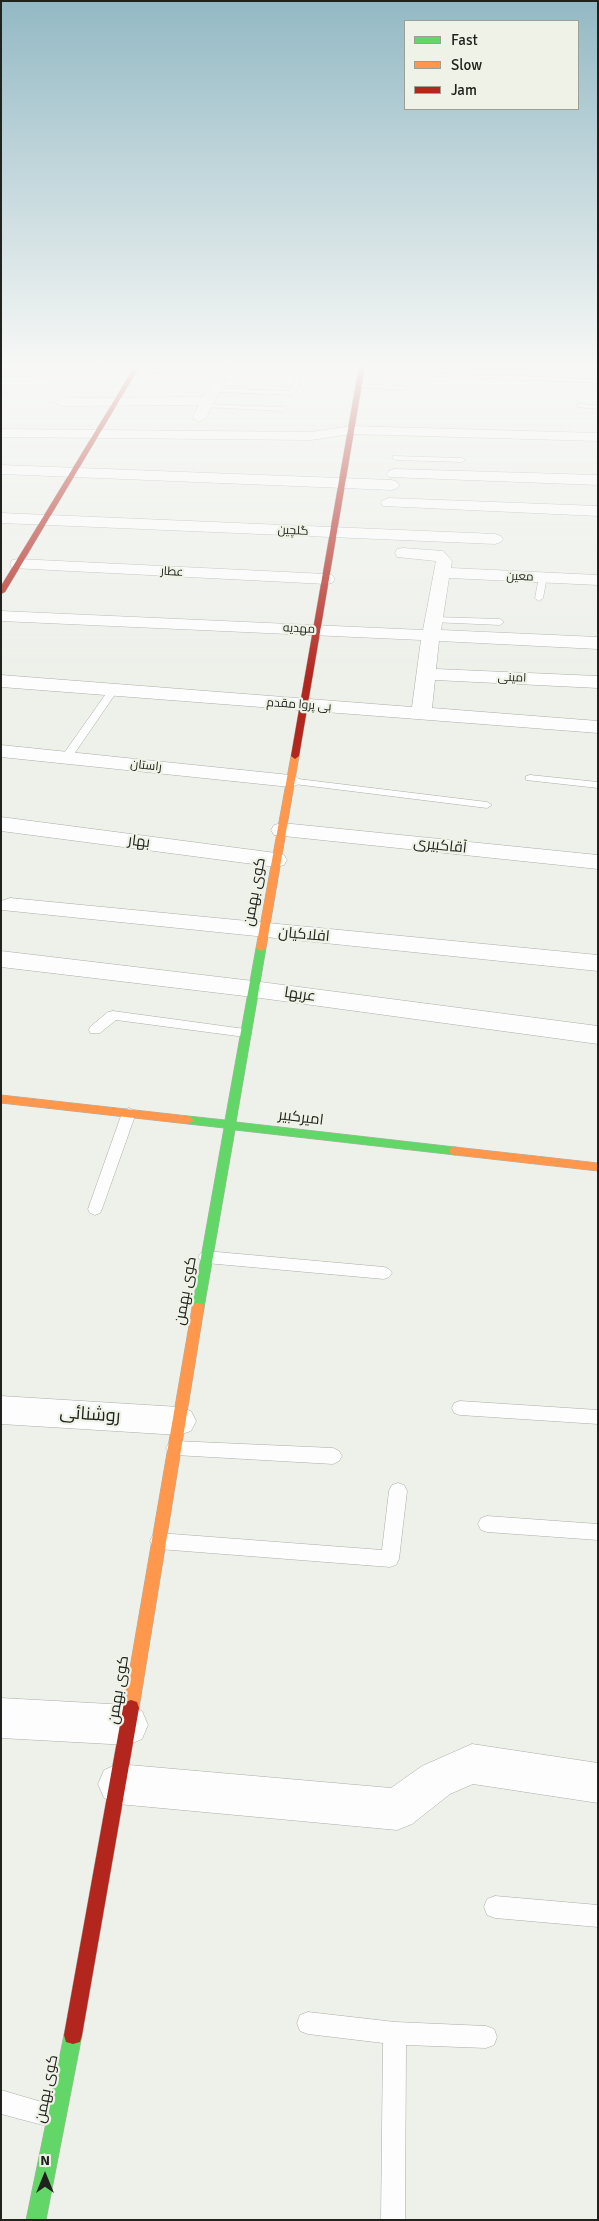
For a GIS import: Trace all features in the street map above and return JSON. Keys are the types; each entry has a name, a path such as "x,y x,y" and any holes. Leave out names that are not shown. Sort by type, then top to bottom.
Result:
{"street":[{"path":"17,470 343,482 394,472 598,480"},
{"name":"کوی بهمن","path":"36,2220 58,2117 118,1784 228,1124 326,579 340,550 334,532 345,470"},
{"path":"1,592 11,570 45,520 74,472"},
{"path":"394,472 384,535 384,552 437,555 444,561 432,628 421,714"},
{"path":"389,503 598,511"},
{"name":"گلچین","path":"1,518 495,539"},
{"name":"عطار","path":"11,570 326,579"},
{"name":"معین","path":"442,574 598,580"},
{"name":"مهدیه","path":"1,616 318,630 432,628 598,643"},
{"name":"امینی","path":"426,674 598,682"},
{"name":"بی پروا مقدم","path":"1,681 598,727"},
{"name":"راستان","path":"1,751 290,781"},
{"name":"بهار","path":"1,824 276,860"},
{"name":"آقاکبیری","path":"282,830 598,862"},
{"name":"افلاکیان","path":"10,905 598,963"},
{"name":"عربها","path":"1,959 253,989 598,1034"},
{"name":"امیرکبیر","path":"1,1099 598,1167"},
{"name":"روشنائی","path":"1,1410 177,1434"},
{"path":"1,1718 128,1725"},
{"path":"118,1784 397,1809 436,1780 472,1764 598,1783"}],"lane":[{"path":"394,472 407,470"},
{"path":"539,598 543,578"},
{"path":"432,628 500,622"},
{"path":"66,758 113,690"},
{"path":"530,778 598,785"},
{"path":"290,781 486,805"},
{"path":"95,1030 113,1015 245,1032"},
{"path":"95,1209 129,1113"},
{"path":"206,1257 384,1273"},
{"path":"460,1408 598,1417"},
{"path":"177,1434 333,1456"},
{"path":"159,1541 390,1559 398,1490"},
{"path":"487,1524 598,1532"},
{"path":"495,1907 598,1916"},
{"path":"308,2023 395,2033 486,2037"},
{"path":"393,2220 395,2033"},
{"path":"1,2102 58,2117"}],"traffic: fast":[{"path":"198,1308 261,948"},
{"path":"188,1120 455,1151"},
{"path":"36,2220 73,2035"}],"traffic: slow":[{"path":"261,948 295,756"},
{"path":"1,1099 188,1120"},
{"path":"455,1151 598,1167"},
{"path":"131,1708 198,1308"}],"traffic: jam":[{"path":"1,592 75,470"},
{"path":"295,756 344,470"},
{"path":"73,2035 131,1708"}]}
